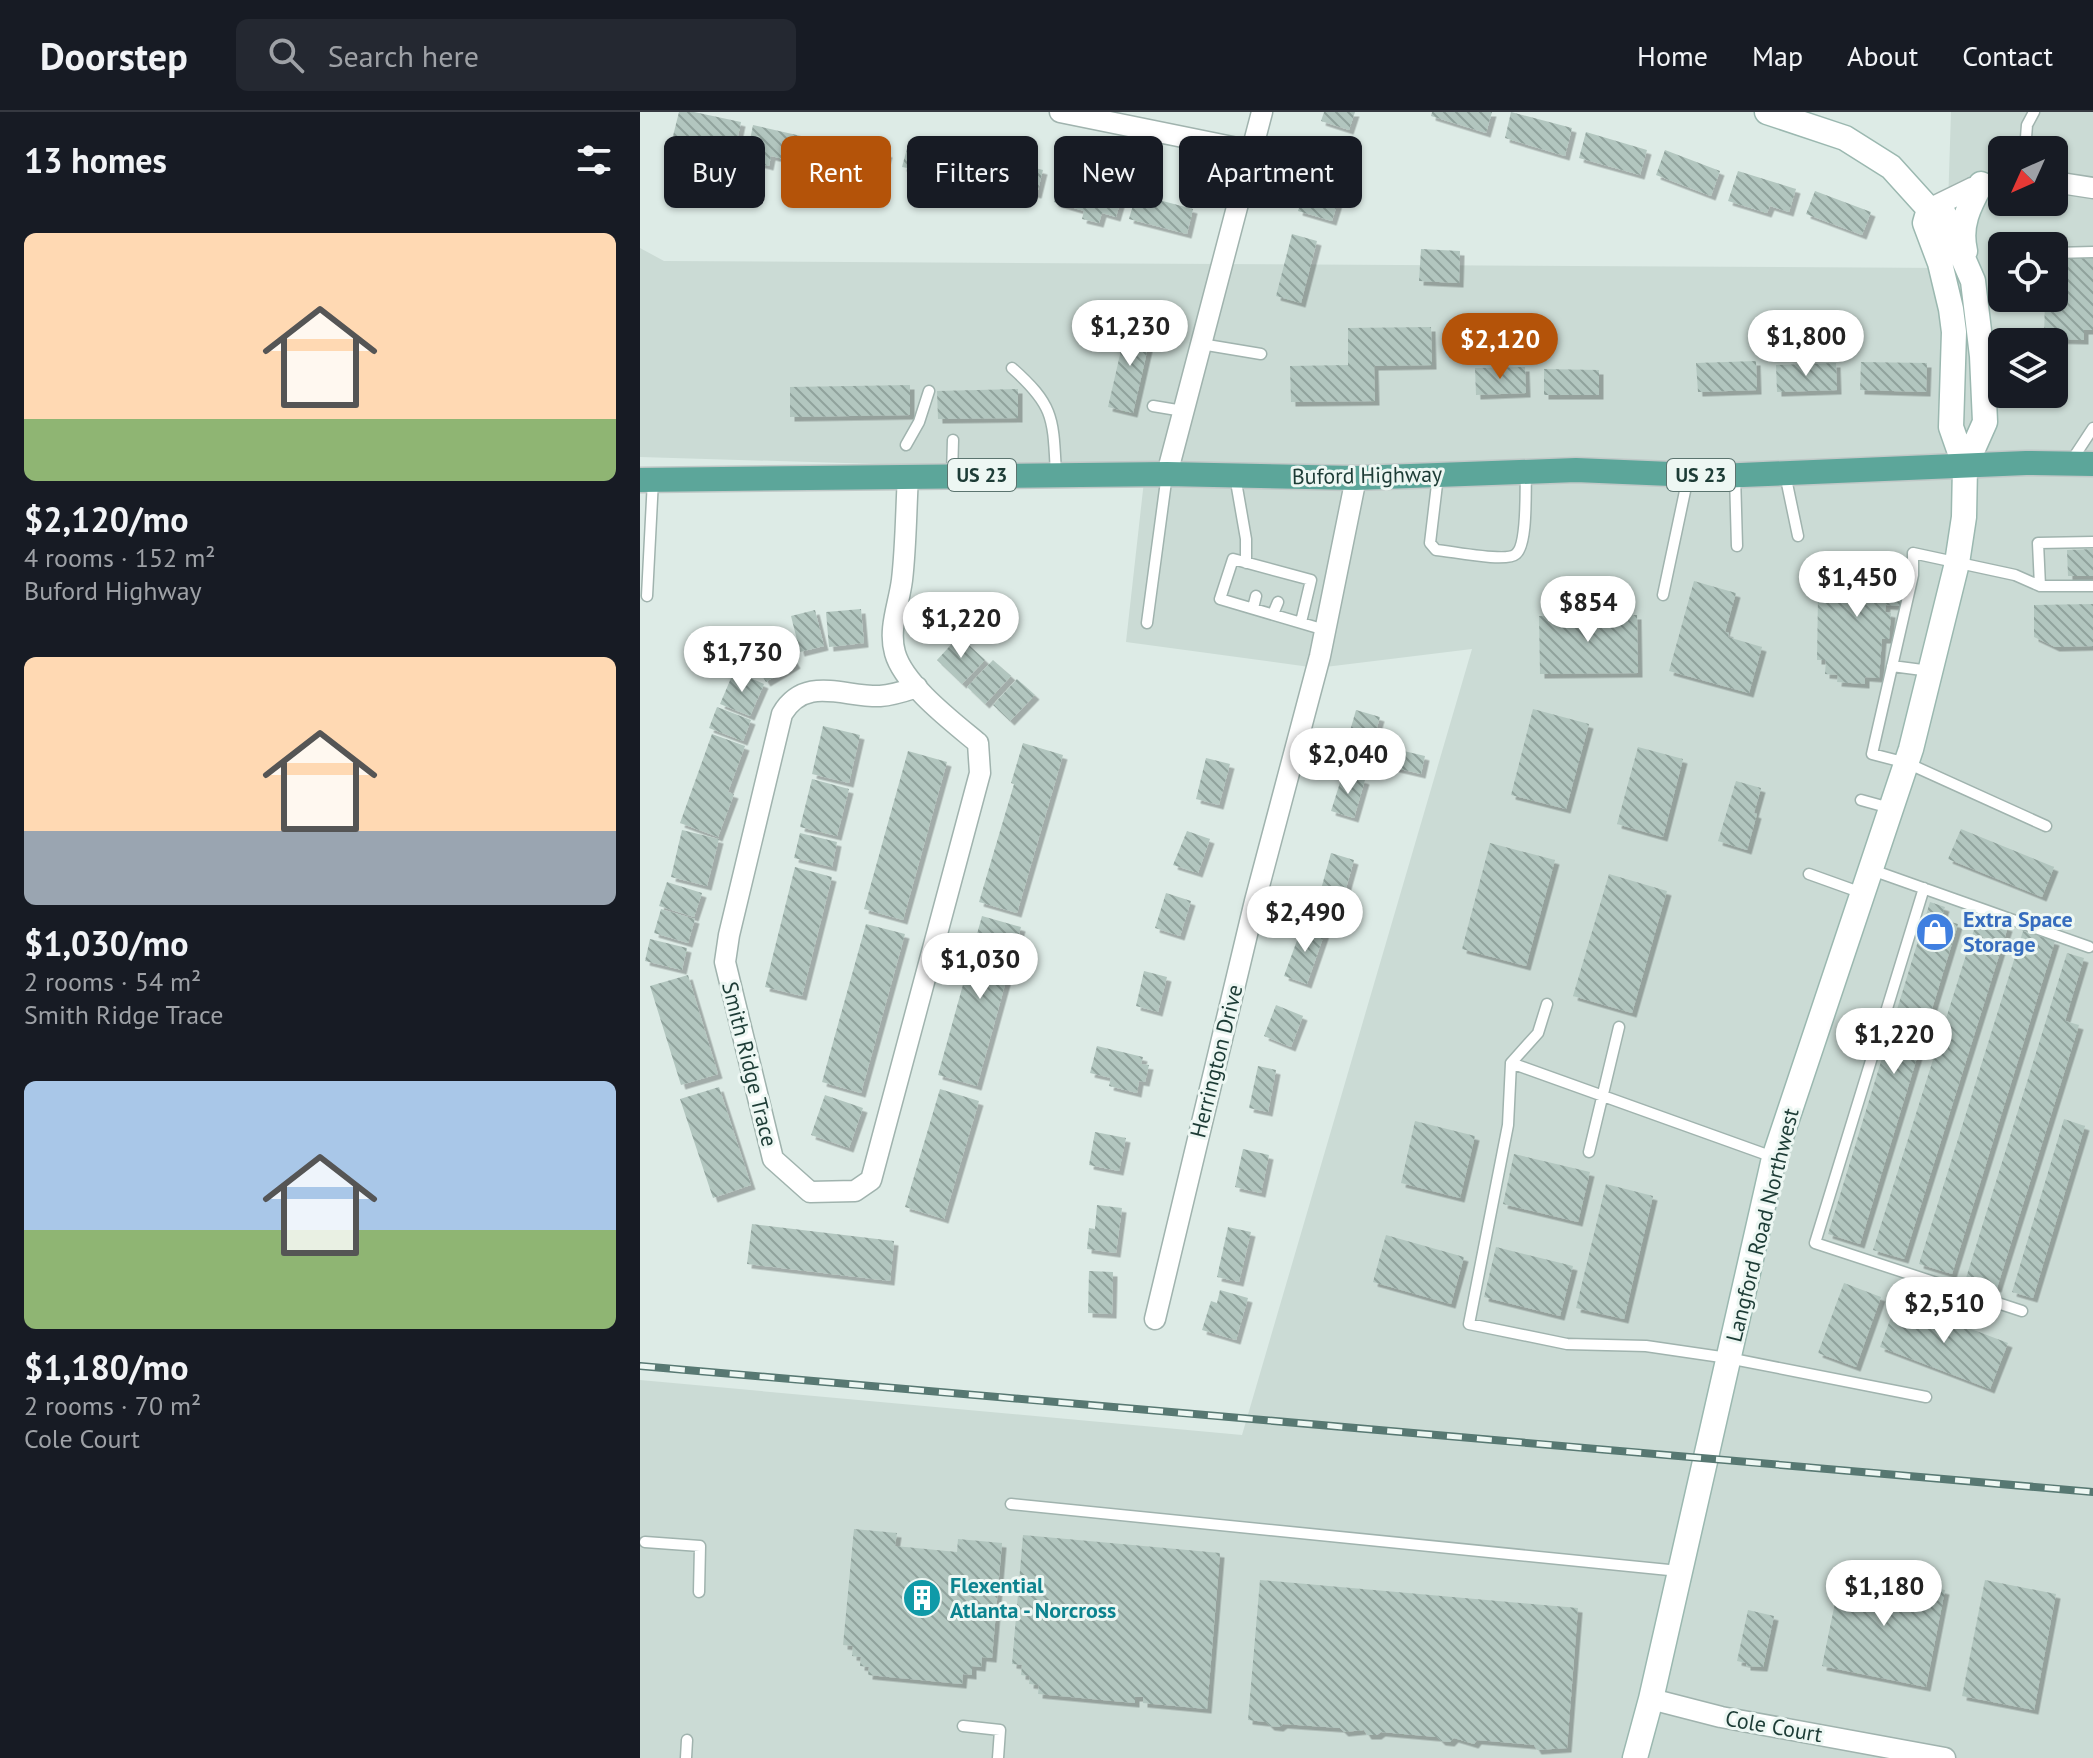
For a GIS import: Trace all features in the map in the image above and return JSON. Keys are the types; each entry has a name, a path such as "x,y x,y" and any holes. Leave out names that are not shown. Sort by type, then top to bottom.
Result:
{"main road":[{"name":"Buford Highway","path":"646,480 1167,474 1356,478 1576,470 1735,475 2026,463 2082,464"}],"street":[{"path":"1060,112 1179,136"},
{"path":"1256,136 1262,112"},
{"path":"1767,112 1845,138 1891,167 1929,209 1988,185"},
{"path":"2068,184 2093,188"},
{"path":"1968,265 1962,238 1966,210 1988,187"},
{"path":"1167,474 1237,208"},
{"name":"Langford Road Northwest","path":"1635,1758 1774,1158 1907,763 1957,563 1964,517 1965,467 1951,427 1954,332 1940,263 1925,223 1929,209 1943,212 1968,265 1988,356 1985,422 1965,467"},
{"name":"Smith Ridge Trace","path":"908,476 902,582 893,637 895,654 904,673 917,687 946,717 978,743 980,773 871,1180 855,1191 810,1192 773,1159 725,962 729,935 782,714 790,700 807,691 881,696 917,687"},
{"name":"Herrington Drive","path":"1155,1319 1255,901 1325,630 1356,478"},
{"name":"Cole Court","path":"1651,1699 1721,1717 1945,1758"}],"lane":[{"path":"2020,112 2027,125"},
{"path":"2026,136 2027,125 2034,112"},
{"path":"2068,253 2093,252"},
{"path":"1201,344 1261,354"},
{"path":"1012,368 1038,391 1051,415 1057,475"},
{"path":"906,445 919,422 929,391"},
{"path":"1153,406 1183,411"},
{"path":"2082,464 2093,428"},
{"path":"952,475 953,440"},
{"path":"1438,475 1430,543 1436,550 1498,557 1513,556 1519,552 1523,536 1526,472"},
{"path":"1147,623 1167,474"},
{"path":"1785,474 1798,536"},
{"path":"1663,595 1689,475"},
{"path":"1735,475 1737,546"},
{"path":"1235,476 1246,539 1246,563"},
{"path":"646,480 647,596"},
{"path":"2040,586 2038,543 2087,545"},
{"path":"2046,826 1907,763 1872,754 1913,575 1913,553 2015,575 2040,586 2088,582"},
{"path":"1301,622 1311,580 1286,579 1265,567 1233,559 1220,599 1325,630"},
{"path":"1261,579 1265,567"},
{"path":"1253,608 1256,596"},
{"path":"1273,614 1278,602"},
{"path":"1892,666 1931,672"},
{"path":"1861,800 1891,808"},
{"path":"1870,869 2089,947"},
{"path":"1809,874 1862,893"},
{"path":"1924,888 1815,1243 2022,1311"},
{"path":"1547,1004 1538,1033 1511,1063 1508,1125 1469,1324 1567,1344 1646,1346 1728,1358 1926,1397"},
{"path":"1589,1152 1619,1027"},
{"path":"1511,1063 1774,1158"},
{"path":"1011,1504 1679,1571"},
{"path":"645,1542 700,1546 699,1592"},
{"path":"963,1726 1000,1730 998,1758"},
{"path":"686,1758 687,1740"}],"shaded area":[{"path":"1951,112 2093,112 2093,1758 640,1758 640,1380 1242,1435 1472,649 1317,668 1126,642 1145,472 640,457 640,248 664,261 1946,268"}],"building":[{"path":"679,112 741,122 738,136 673,136"},
{"path":"1324,112 1355,112 1349,130 1321,121"},
{"path":"1432,112 1492,112 1486,133 1431,116"},
{"path":"1511,112 1572,128 1565,156 1505,138"},
{"path":"753,125 801,136 781,136 781,158 771,156 769,166 765,165 765,136 751,136"},
{"path":"1586,132 1647,150 1640,175 1579,158"},
{"path":"907,148 907,168 902,167"},
{"path":"1665,150 1720,171 1711,196 1656,175"},
{"path":"1038,169 1043,170 1038,190"},
{"path":"1738,171 1796,189 1789,212 1770,206 1767,213 1728,201"},
{"path":"1815,191 1871,212 1862,235 1806,214"},
{"path":"1163,201 1179,205 1179,208 1193,209 1187,234 1129,219 1132,208 1163,208"},
{"path":"1074,208 1119,208 1116,217 1102,213 1099,223 1082,219 1084,211"},
{"path":"1299,208 1336,208 1332,221 1298,211"},
{"path":"1292,234 1317,241 1301,303 1276,296"},
{"path":"1421,249 1460,251 1459,283 1419,281"},
{"path":"2068,254 2093,254 2093,330 2084,330 2084,340 2068,340 2068,328 2044,328 2045,312 2068,312"},
{"path":"1127,324 1152,330 1133,413 1108,407"},
{"path":"1431,327 1432,365 1374,366 1375,401 1291,402 1290,366 1348,365 1348,328"},
{"path":"1756,361 1757,390 1698,392 1696,363"},
{"path":"1861,362 1927,363 1926,392 1860,390"},
{"path":"1836,363 1837,390 1777,392 1776,365"},
{"path":"1525,367 1526,393 1476,395 1475,368"},
{"path":"1544,369 1599,370 1599,395 1544,395"},
{"path":"910,385 910,415 790,417 790,387"},
{"path":"1018,389 1018,418 938,419 937,391"},
{"path":"2093,549 2093,576 2068,576 2067,550"},
{"path":"1833,559 1903,568 1901,606 1886,605 1885,612 1891,613 1889,639 1882,639 1879,678 1865,677 1865,684 1837,682 1838,675 1825,674 1826,660 1817,660 1818,595 1831,595"},
{"path":"1694,581 1736,593 1725,632 1729,633 1728,637 1762,647 1749,693 1669,671"},
{"path":"2093,604 2093,646 2055,647 2034,637 2034,605"},
{"path":"861,609 864,643 829,647 826,612"},
{"path":"815,610 824,646 800,652 791,616"},
{"path":"1637,615 1638,673 1540,674 1539,616"},
{"path":"778,635 796,664 766,682 748,653"},
{"path":"959,636 985,660 962,684 937,660"},
{"path":"993,660 1011,676 985,704 967,687"},
{"path":"734,671 764,684 750,716 720,704"},
{"path":"1017,679 1035,695 1010,721 993,705"},
{"path":"717,707 751,720 743,741 709,728"},
{"path":"1533,709 1589,724 1566,809 1511,795"},
{"path":"1356,710 1380,717 1372,745 1348,738"},
{"path":"823,726 860,735 849,783 812,774"},
{"path":"712,734 745,746 728,792 734,794 718,837 680,823"},
{"path":"1023,743 1063,755 1017,913 979,902"},
{"path":"1638,747 1683,759 1663,837 1617,824"},
{"path":"1391,748 1425,756 1421,774 1387,766"},
{"path":"908,751 947,762 903,920 864,909"},
{"path":"1206,758 1230,764 1219,805 1196,799"},
{"path":"1343,773 1365,780 1354,818 1331,811"},
{"path":"812,779 849,789 837,836 800,827"},
{"path":"1736,781 1761,788 1747,850 1718,841"},
{"path":"1961,829 2054,867 2042,897 1948,859"},
{"path":"682,830 719,839 707,886 671,877"},
{"path":"1187,831 1210,839 1198,873 1173,865"},
{"path":"800,833 837,842 832,867 794,858"},
{"path":"1490,843 1555,860 1526,966 1462,949"},
{"path":"1331,853 1354,860 1343,899 1320,893"},
{"path":"795,867 832,877 802,996 765,987"},
{"path":"1609,874 1667,891 1632,1013 1573,996"},
{"path":"667,882 702,893 694,917 659,906"},
{"path":"1166,893 1191,901 1180,936 1155,928"},
{"path":"1930,902 1945,907 1941,919 1958,924 1860,1244 1828,1234"},
{"path":"661,909 695,919 688,943 654,933"},
{"path":"982,916 1021,927 977,1086 938,1075"},
{"path":"1978,917 2008,927 1904,1259 1873,1250"},
{"path":"866,924 905,934 861,1093 822,1082"},
{"path":"1303,924 1325,932 1307,984 1284,976"},
{"path":"2023,931 2055,941 1952,1274 1919,1264"},
{"path":"650,939 687,948 682,970 645,961"},
{"path":"2067,953 2084,958 2065,1021 2079,1025 1997,1288 1966,1278"},
{"path":"1144,971 1167,977 1158,1012 1136,1006"},
{"path":"688,975 718,1074 681,1085 650,986"},
{"path":"1276,1005 1303,1016 1291,1047 1264,1036"},
{"path":"1097,1046 1143,1057 1141,1064 1149,1065 1145,1082 1139,1081 1137,1093 1109,1086 1111,1078 1090,1073"},
{"path":"1258,1066 1276,1070 1268,1112 1249,1108"},
{"path":"719,1087 751,1185 713,1198 680,1099"},
{"path":"940,1089 979,1101 944,1219 905,1207"},
{"path":"825,1095 863,1108 849,1148 811,1135"},
{"path":"2064,1119 2085,1126 2033,1298 2012,1292"},
{"path":"1415,1121 1475,1136 1460,1198 1401,1183"},
{"path":"1095,1132 1126,1138 1119,1171 1089,1165"},
{"path":"1243,1149 1269,1155 1261,1193 1235,1187"},
{"path":"1514,1154 1590,1172 1578,1222 1503,1204"},
{"path":"1606,1184 1653,1196 1624,1319 1576,1308"},
{"path":"1097,1205 1122,1208 1116,1253 1087,1249 1089,1228 1095,1229"},
{"path":"752,1224 894,1241 890,1281 747,1264"},
{"path":"1228,1227 1251,1232 1239,1282 1217,1277"},
{"path":"1386,1235 1464,1257 1451,1304 1373,1282"},
{"path":"1496,1247 1573,1266 1560,1316 1484,1297"},
{"path":"1089,1271 1113,1272 1112,1314 1088,1313"},
{"path":"1844,1283 1881,1297 1856,1367 1818,1353"},
{"path":"1220,1290 1248,1298 1236,1340 1202,1330 1211,1301 1217,1303"},
{"path":"1897,1301 2008,1343 1990,1389 1880,1347"},
{"name":"Flexential Atlanta - Norcross","path":"854,1529 897,1533 895,1546 957,1552 958,1539 1002,1543 992,1658 982,1657 981,1667 972,1666 972,1675 963,1674 962,1684 868,1675 869,1667 860,1666 861,1657 852,1656 853,1646 843,1645"},
{"path":"1023,1535 1220,1553 1207,1709 1143,1703 1143,1697 1135,1697 1135,1703 1038,1694 1039,1685 1029,1684 1030,1676 1021,1675 1022,1665 1012,1664"},
{"path":"1842,1569 1945,1590 1926,1687 1822,1666"},
{"path":"1260,1580 1578,1608 1567,1748 1537,1750 1534,1745 1477,1740 1474,1744 1454,1738 1450,1742 1437,1737 1381,1732 1367,1735 1364,1730 1344,1732 1340,1728 1283,1724 1279,1727 1248,1720"},
{"path":"1985,1580 2056,1594 2034,1710 1962,1696"},
{"path":"1748,1610 1774,1616 1763,1667 1746,1666 1746,1663 1737,1661"}],"railway":[{"path":"640,1366 2093,1492"}],"place":[{"name":"Extra Space Storage","path":"1935,932"},
{"name":"Flexential Atlanta - Norcross","path":"922,1598"}]}
